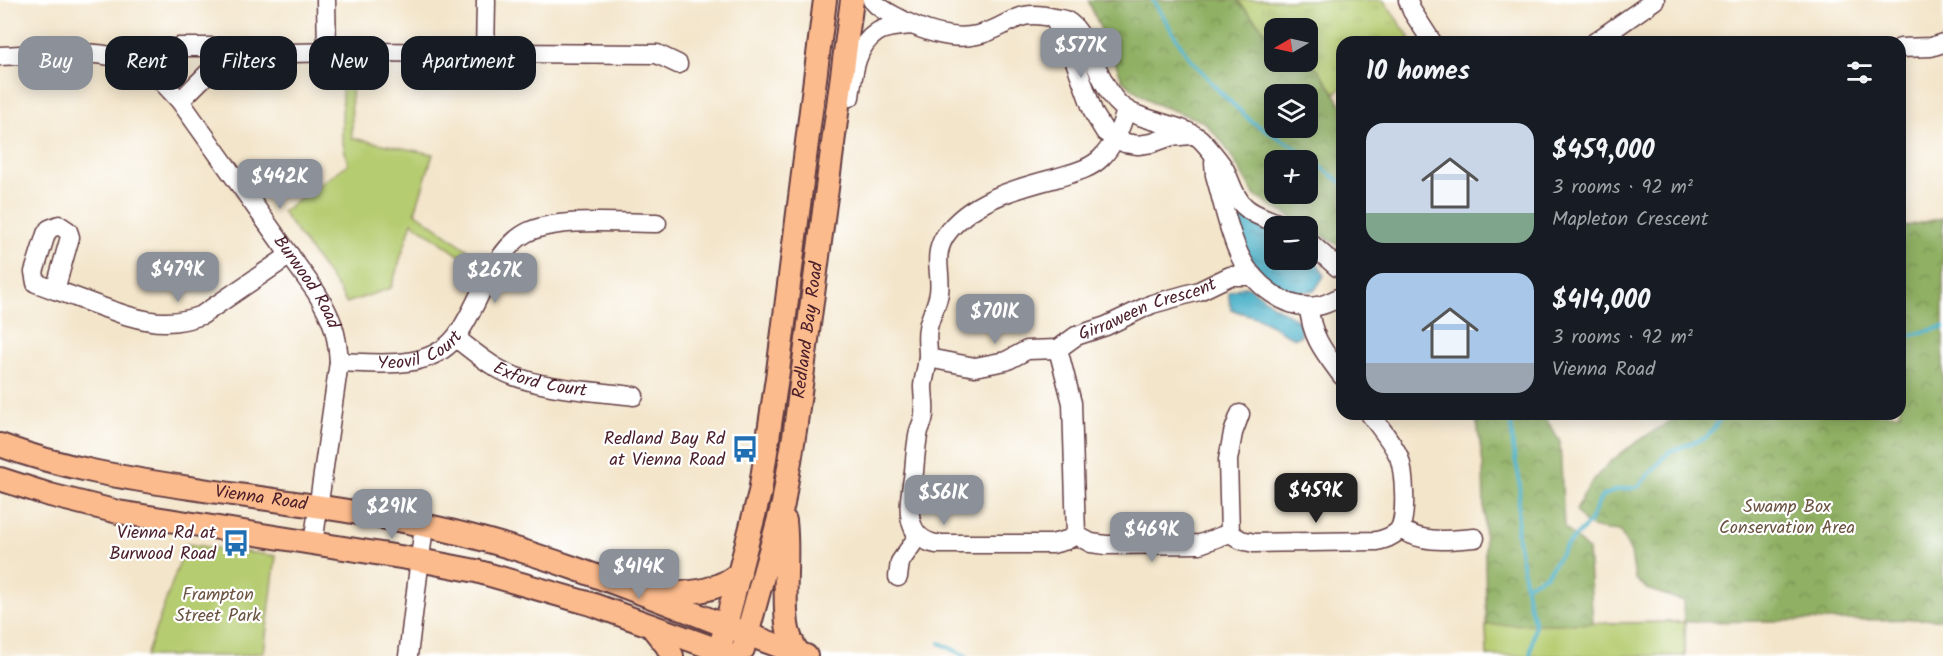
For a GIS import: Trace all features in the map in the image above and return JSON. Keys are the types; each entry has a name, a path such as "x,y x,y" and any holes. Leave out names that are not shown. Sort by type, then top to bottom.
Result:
{"main road":[{"name":"Redland Bay Road","path":"724,654 725,627 760,492 774,404 825,0"},
{"name":"Redland Bay Road","path":"741,656 783,504 795,430 852,0"},
{"name":"Vienna Road","path":"0,445 31,456 111,475 318,507 452,531 516,550 648,595 725,627 803,655"},
{"name":"Vienna Road","path":"0,479 50,495 118,512 476,571 651,626 724,654"},
{"path":"783,504 788,545 786,624 793,645 803,655"},
{"path":"648,595 698,592 717,588 740,573"},
{"path":"651,626 672,656"}],"street":[{"path":"326,0 327,36"},
{"path":"485,36 486,0"},
{"path":"872,0 879,9 912,25 960,37 990,31 1023,16 1052,11 1074,26 1091,54 1106,88 1117,102 1126,110 1166,122 1193,134 1204,142 1223,167 1243,206 1264,218"},
{"path":"1408,0 1412,11 1428,36"},
{"path":"1604,36 1655,0"},
{"path":"1052,11 1072,53 1094,114 1105,132 1125,143 1138,145 1168,137 1193,134"},
{"path":"820,233 839,181 857,59 876,32 912,25"},
{"path":"1906,48 1931,47 1943,43"},
{"path":"536,55 657,54 678,64"},
{"name":"Burwood Road","path":"0,56 112,55 140,65 161,81 180,100 329,313 337,335 339,362 313,544"},
{"path":"180,100 200,81"},
{"path":"1126,110 1115,139 1093,165 1015,189 986,203 955,224 945,237 937,259 939,290 937,304 928,325 928,358 923,388 924,414 919,433 909,514 918,536 927,543 1052,543 1067,540 1076,535 1091,543 1106,545 1200,544 1230,533"},
{"path":"1214,157 1215,176 1240,256 1253,276 1287,303 1310,307 1336,298"},
{"name":"Yeovil Court","path":"339,362 383,364 425,358 443,349 456,338 502,254 524,233 553,223 657,223"},
{"path":"1318,249 1336,265"},
{"path":"55,290 140,319 177,321 202,315 290,255"},
{"name":"Girraween Crescent","path":"1230,276 1240,256"},
{"name":"Girraween Crescent","path":"1076,535 1072,403 1058,349 1076,336 1106,326 1152,304 1200,291 1230,276 1253,276"},
{"path":"1310,307 1312,331 1336,368"},
{"name":"Exford Court","path":"456,338 497,368 520,379 634,396"},
{"path":"928,358 975,367 1006,361 1027,350 1058,349"},
{"path":"1230,533 1228,460 1233,433 1240,414"},
{"path":"1230,533 1241,540 1254,543 1377,541 1392,537 1400,529 1403,517 1400,459 1393,445 1374,420"},
{"path":"408,656 424,526"},
{"path":"1400,529 1412,536 1428,540 1475,538"},
{"path":"898,577 900,562 918,536"}],"green space":[{"path":"1088,0 1237,0 1264,30 1264,72 1318,72 1318,69 1336,96 1336,243 1318,233 1318,216 1289,216 1269,204 1318,204 1318,150 1264,150 1264,201 1255,196 1224,144 1204,122 1151,102 1123,81"},
{"path":"1237,0 1383,0 1409,36 1336,36 1335,94 1318,69 1318,18 1264,18 1264,30"},
{"path":"342,90 351,90 352,138 433,154 415,212 482,260 477,268 412,222 391,288 346,303 282,212 348,164 342,139"},
{"name":"Swamp Box Conservation Area","path":"1943,218 1943,619 1685,622 1685,656 1605,623 1684,622 1683,601 1647,589 1635,578 1631,553 1620,531 1594,528 1584,522 1576,510 1585,493 1606,466 1631,446 1671,420 1906,420 1906,226"},
{"path":"1475,420 1547,420 1560,442 1564,527 1588,550 1593,623 1598,631 1487,656 1483,464"},
{"name":"Frampton Street Park","path":"186,544 276,556 264,652 240,656 146,656"},
{"path":"1684,622 1685,656 1487,656 1486,625"}],"water":[{"path":"1238,213 1264,226 1264,270 1318,270 1318,264 1324,276 1315,290 1291,292 1279,287 1269,279 1251,259 1244,247 1237,223"},
{"path":"1241,287 1249,287 1299,321 1301,335 1296,338 1291,337 1265,321 1231,309 1229,292"}],"waterway":[{"path":"1153,0 1187,55 1220,92 1252,122 1293,146 1336,178"},
{"path":"1906,336 1943,327"},
{"path":"1511,420 1513,449 1520,482 1517,533 1528,600 1535,624 1530,656"},
{"path":"1527,585 1546,575 1566,546 1589,523 1601,497 1616,490 1638,487 1669,452 1707,437 1720,420"},
{"path":"940,643 966,656"}],"place":[{"name":"Redland Bay Rd at Vienna Road","path":"745,449"},
{"name":"Vienna Rd at Burwood Road","path":"236,543"}]}
